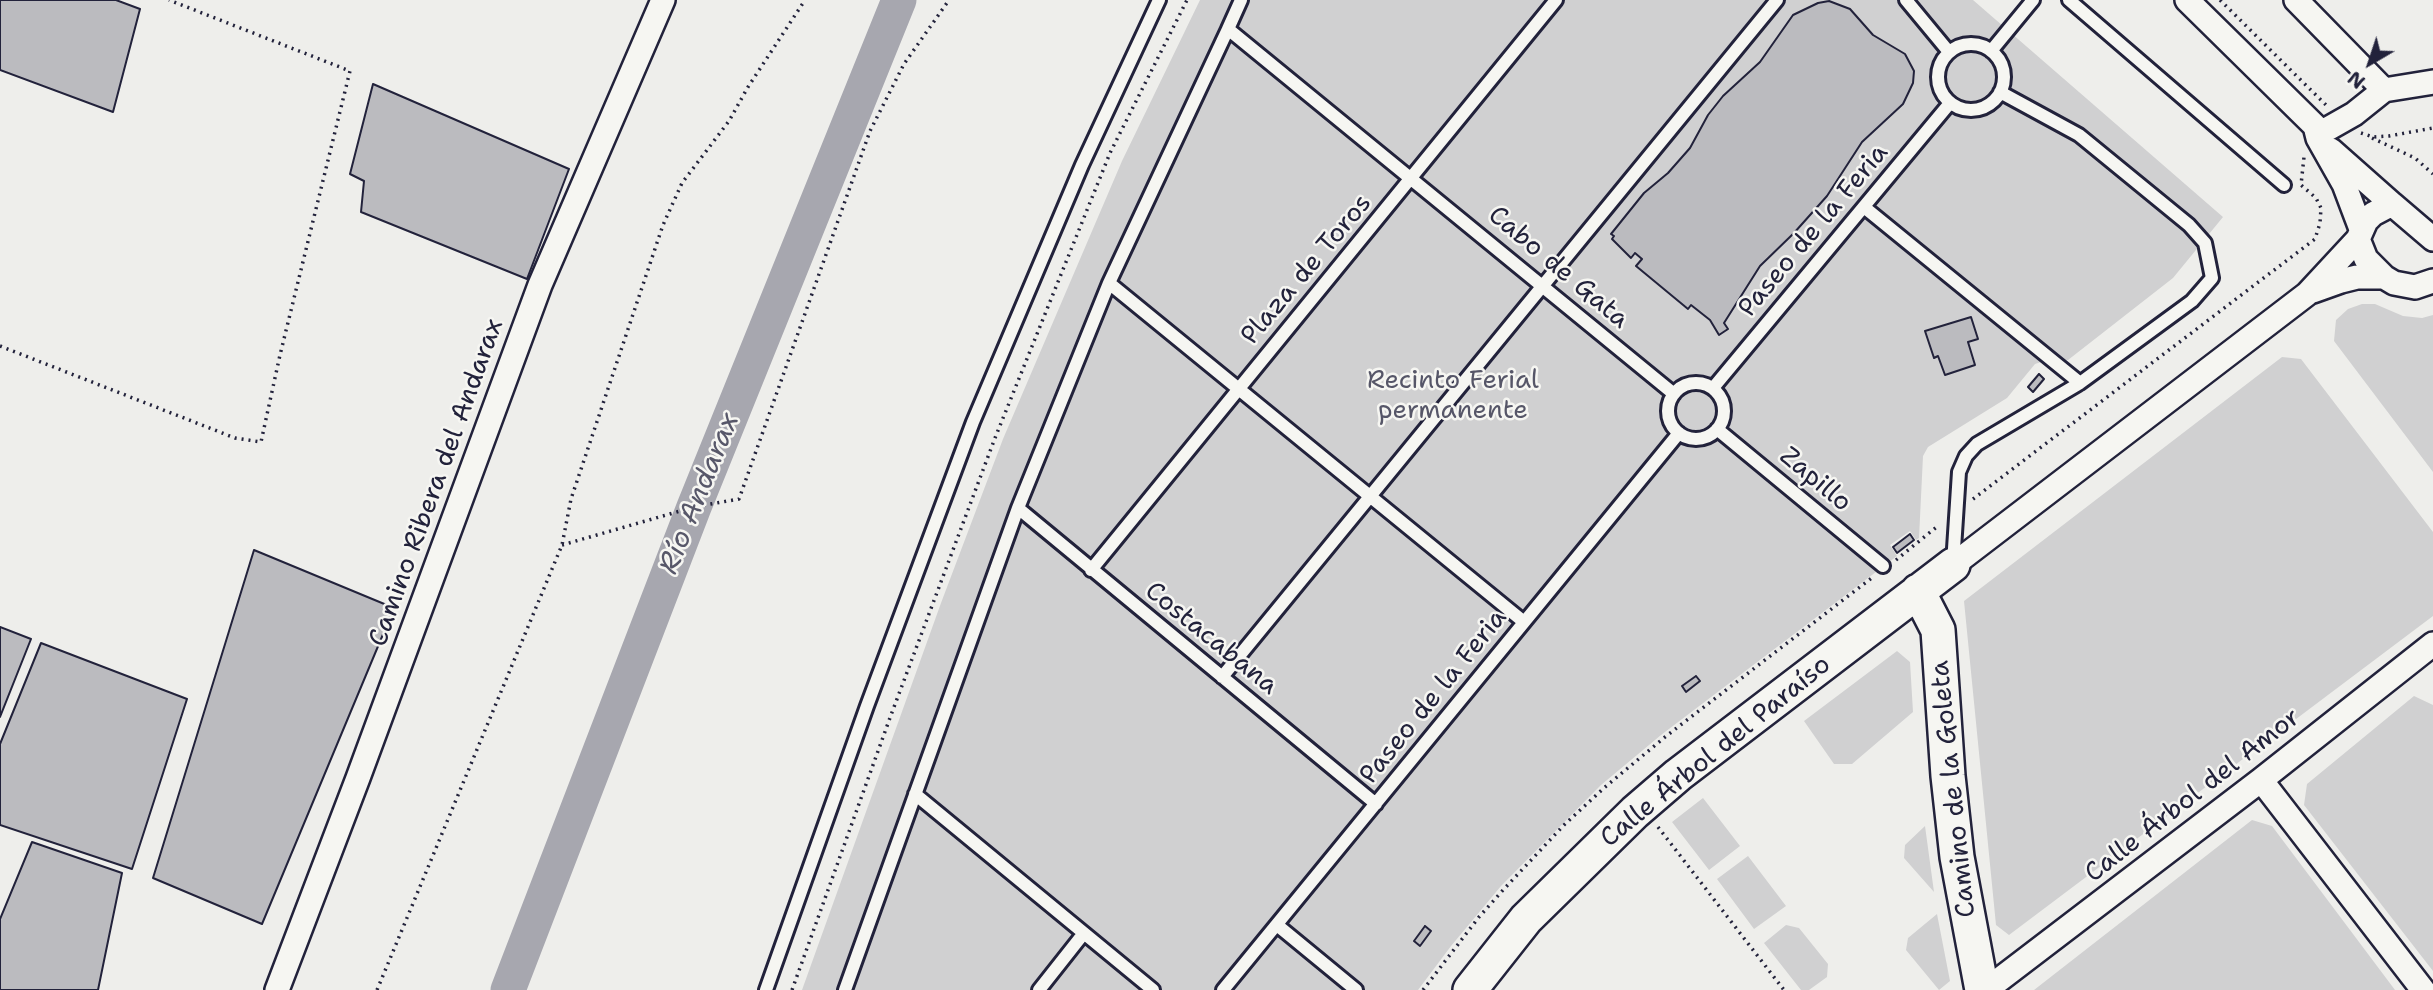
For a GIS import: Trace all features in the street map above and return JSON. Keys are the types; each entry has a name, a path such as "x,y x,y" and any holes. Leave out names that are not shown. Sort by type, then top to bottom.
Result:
{"street":[{"name":"Camino Ribera del Andarax","path":"277,990 540,285 663,0"},
{"path":"2297,0 2384,90"},
{"path":"2197,3 2315,126 2311,147"},
{"path":"2311,147 2324,131 2343,122 2384,90 2433,82"},
{"path":"2311,147 2392,204 2433,239"},
{"path":"2311,147 2344,184 2366,259 2394,283 2427,286"},
{"path":"1953,565 2307,294 2360,234 2373,214 2392,204"},
{"path":"2307,294 2357,277 2384,277"},
{"name":"Calle Árbol del Paraíso","path":"1470,990 1526,919 1635,812 1678,775 1953,565"},
{"name":"Camino de la Goleta","path":"1918,592 1938,630 1948,776 1957,857 1984,990"},
{"name":"Calle Árbol del Amor","path":"1984,990 2262,780 2433,643"},
{"path":"2262,780 2423,990"}],"lane":[{"path":"766,990 867,706 973,422 1077,178 1158,0"},
{"path":"845,990 1018,508 1109,282 1241,0"},
{"name":"Plaza de Toros","path":"1091,570 1556,0"},
{"path":"1222,677 1777,0"},
{"path":"1906,0 1949,52"},
{"path":"1991,51 2034,0"},
{"path":"2069,0 2284,185"},
{"name":"Cabo de Gata","path":"1228,29 1674,394"},
{"path":"1972,43 1991,51 2003,68 2004,82 2000,92 1989,105 1976,110 1964,109 1950,103 1941,91 1937,79 1941,62 1949,52 1958,46 1972,43"},
{"path":"1953,565 1959,472 1965,456 1977,444 2080,383 2192,300 2212,278 2205,243 2189,225 2079,135 2000,92"},
{"name":"Paseo de la Feria","path":"1713,388 1950,103"},
{"path":"1864,207 2080,383"},
{"path":"1109,282 1524,622"},
{"path":"1691,384 1704,384 1713,388 1720,396 1724,409 1722,422 1709,436 1698,439 1679,433 1669,416 1669,406 1674,394 1691,384"},
{"name":"Zapillo","path":"1717,429 1884,567"},
{"name":"Paseo de la Feria","path":"1223,990 1679,433"},
{"name":"Costacabana","path":"1018,508 1376,804"},
{"path":"915,794 1153,990"},
{"path":"1277,925 1356,990"},
{"path":"1039,990 1084,933"}],"path":[{"path":"0,346 235,438 261,442 350,71 169,0"},
{"path":"377,990 562,545 571,499 663,225 682,183 729,121 748,87 806,0"},
{"path":"562,545 694,507 739,499 870,131 904,64 949,0"},
{"path":"792,990 891,715 1000,425 1110,153 1187,0"},
{"path":"2220,0 2343,122 2356,131 2415,158 2433,174"},
{"path":"2367,135 2401,135 2433,128"},
{"path":"1423,990 1504,889 1564,825 1615,779 1884,567 2315,239 2321,208 2316,198 2301,185 2311,147"},
{"path":"1615,779 1621,786"},
{"path":"1653,822 1784,990"}],"green space":[{"name":"Recinto Ferial permanente","path":"1200,0 1973,0 2223,217 2173,278 2068,360 2035,364 2007,398 1928,447 1923,456 1919,538 1916,540 1910,531 1890,545 1897,556 1661,735 1601,785 1501,886 1418,990 802,990 1003,439 1122,161"},
{"path":"2362,304 2375,304 2403,316 2422,318 2433,315 2433,472 2334,341 2336,320 2348,309"},
{"path":"2282,357 2301,359 2433,532 2433,616 2009,935 1996,925 1964,601"},
{"path":"1897,651 1910,662 1913,712 1852,764 1834,764 1804,721"},
{"path":"2414,696 2433,705 2433,971 2304,805 2307,784"},
{"path":"1703,798 1740,846 1709,870 1672,822"},
{"path":"2252,820 2272,826 2395,990 2034,990"},
{"path":"1925,826 1934,892 1904,858 1905,845"},
{"path":"1748,856 1786,906 1754,929 1717,879"},
{"path":"1937,914 1950,981 1939,990 1906,950 1908,938"},
{"path":"1786,925 1799,928 1828,964 1827,977 1809,990 1801,990 1764,943"}],"building":[{"path":"0,0 116,0 140,9 113,112 0,70"},
{"path":"1829,1 1850,9 1873,35 1905,54 1914,71 1913,83 1903,104 1862,142 1827,196 1760,266 1724,323 1728,329 1719,335 1710,320 1691,305 1688,309 1636,266 1642,259 1635,253 1631,258 1612,239 1614,236 1611,234 1644,193 1668,173 1690,148 1708,115 1723,96 1760,62 1793,15 1818,3"},
{"path":"373,84 569,169 527,279 361,212 364,181 350,174"},
{"path":"1971,317 1978,339 1968,342 1975,365 1945,375 1938,356 1934,358 1925,331"},
{"path":"2039,374 2044,379 2033,392 2028,387"},
{"path":"1910,534 1914,540 1897,553 1893,547"},
{"path":"254,550 394,608 262,924 153,878"},
{"path":"0,627 31,639 0,717"},
{"path":"41,643 187,699 132,869 0,825 0,744"},
{"path":"1696,676 1700,681 1686,692 1682,686"},
{"path":"32,842 122,873 98,990 0,990 0,919"},
{"path":"1425,926 1431,931 1420,946 1414,941"}],"waterway":[{"name":"Río Andarax","path":"508,990 694,507 899,0"}]}
